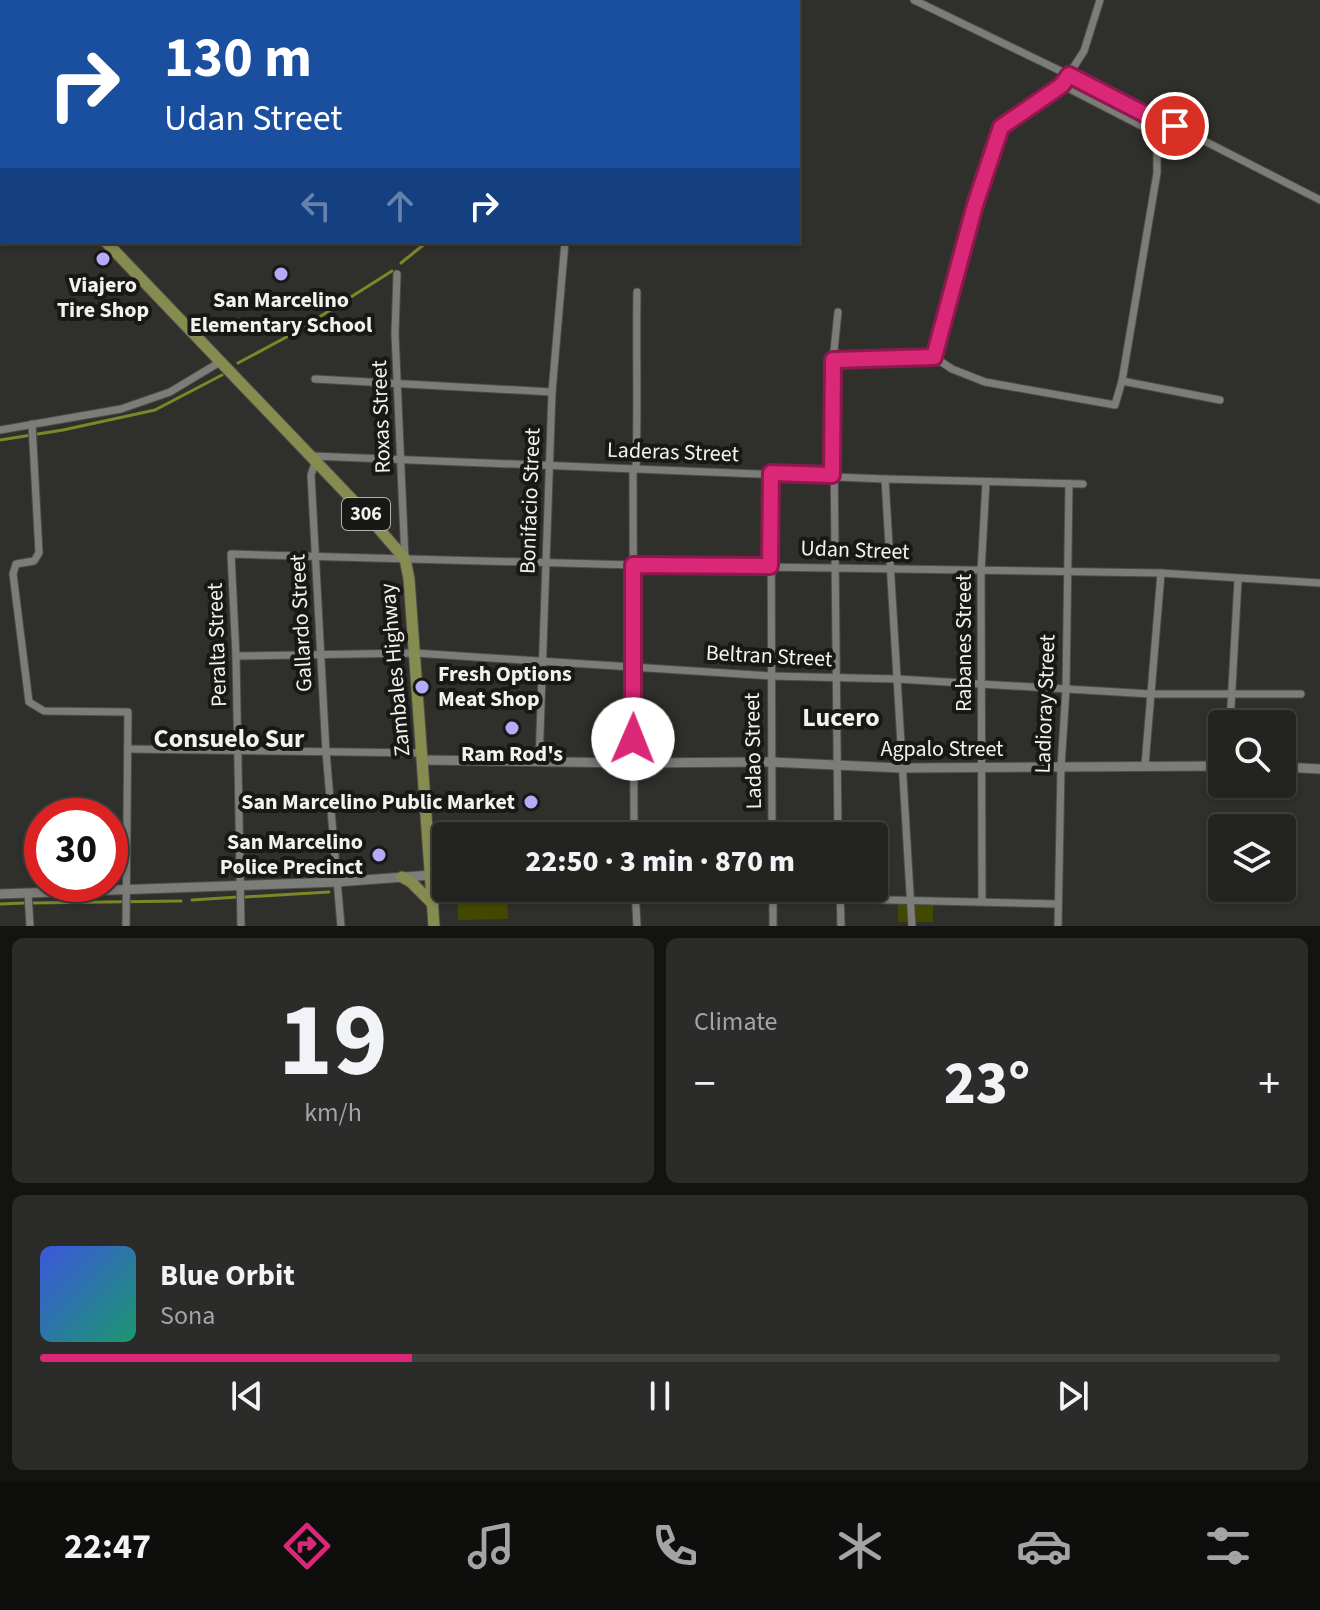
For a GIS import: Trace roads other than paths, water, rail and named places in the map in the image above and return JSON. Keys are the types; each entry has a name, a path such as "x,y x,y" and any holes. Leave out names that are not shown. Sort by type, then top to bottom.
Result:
{"main road":[{"name":"Zambales Highway","path":"108,244 405,559 415,653 434,926"},
{"path":"402,877 433,904"}],"street":[{"path":"914,0 1320,200"},
{"path":"934,357 975,205 1001,127 1062,85 1084,51 1100,0"},
{"path":"1062,85 1157,134"},
{"path":"833,360 934,357 952,369 985,382 1115,405 1122,381 1157,173 1157,134 1162,123"},
{"name":"Bonifacio Street","path":"539,762 552,392 565,244"},
{"name":"Roxas Street","path":"397,274 405,559"},
{"path":"634,822 634,469 639,430 635,382 637,292"},
{"path":"837,822 832,475 833,360 838,312"},
{"path":"0,430 32,430 121,409 170,392 220,362"},
{"path":"315,379 552,392"},
{"path":"1122,381 1220,400"},
{"path":"32,430 39,553 34,561 16,564 13,574 29,702 44,711 128,712 128,798"},
{"name":"Laderas Street","path":"312,459 400,459 1083,484"},
{"name":"Gallardo Street","path":"312,459 326,752 341,926"},
{"name":"Ladao Street","path":"771,473 772,822"},
{"path":"885,479 912,926"},
{"name":"Rabanes Street","path":"982,901 981,572 986,482"},
{"name":"Ladioray Street","path":"1058,926 1069,484"},
{"name":"Udan Street","path":"231,554 633,565 1161,573 1320,583"},
{"name":"Peralta Street","path":"231,554 239,752 241,926"},
{"path":"1145,765 1161,573"},
{"path":"1230,710 1238,580"},
{"name":"Beltran Street","path":"236,656 415,653 770,676 897,679 1151,694 1301,694"},
{"name":"Agpalo Street","path":"128,749 326,752 539,762 771,762 901,768 1208,766"},
{"path":"1296,768 1320,769"},
{"path":"128,891 431,875"},
{"path":"0,894 24,893"},
{"path":"888,900 1058,904"},
{"path":"29,902 30,926"},
{"path":"126,926 127,902"},
{"path":"636,902 637,926"},
{"path":"773,902 773,926"},
{"path":"840,902 841,926"}],"waterway":[{"path":"401,263 425,244"},
{"path":"238,363 294,333 392,271"},
{"path":"0,440 155,410 222,375"},
{"path":"245,897 329,892"},
{"path":"192,900 238,897"},
{"path":"30,903 181,901"},
{"path":"0,904 25,903"}],"place":[{"name":"Viajero Tire Shop","path":"103,259"},
{"name":"San Marcelino Elementary School","path":"281,274"},
{"name":"Fresh Options Meat Shop","path":"422,687"},
{"name":"Ram Rod's","path":"512,728"},
{"name":"San Marcelino Public Market","path":"531,802"},
{"name":"San Marcelino Police Precinct","path":"379,855"}],"district":[{"name":"Lucero","path":"841,717"},
{"name":"Consuelo Sur","path":"229,738"}]}
